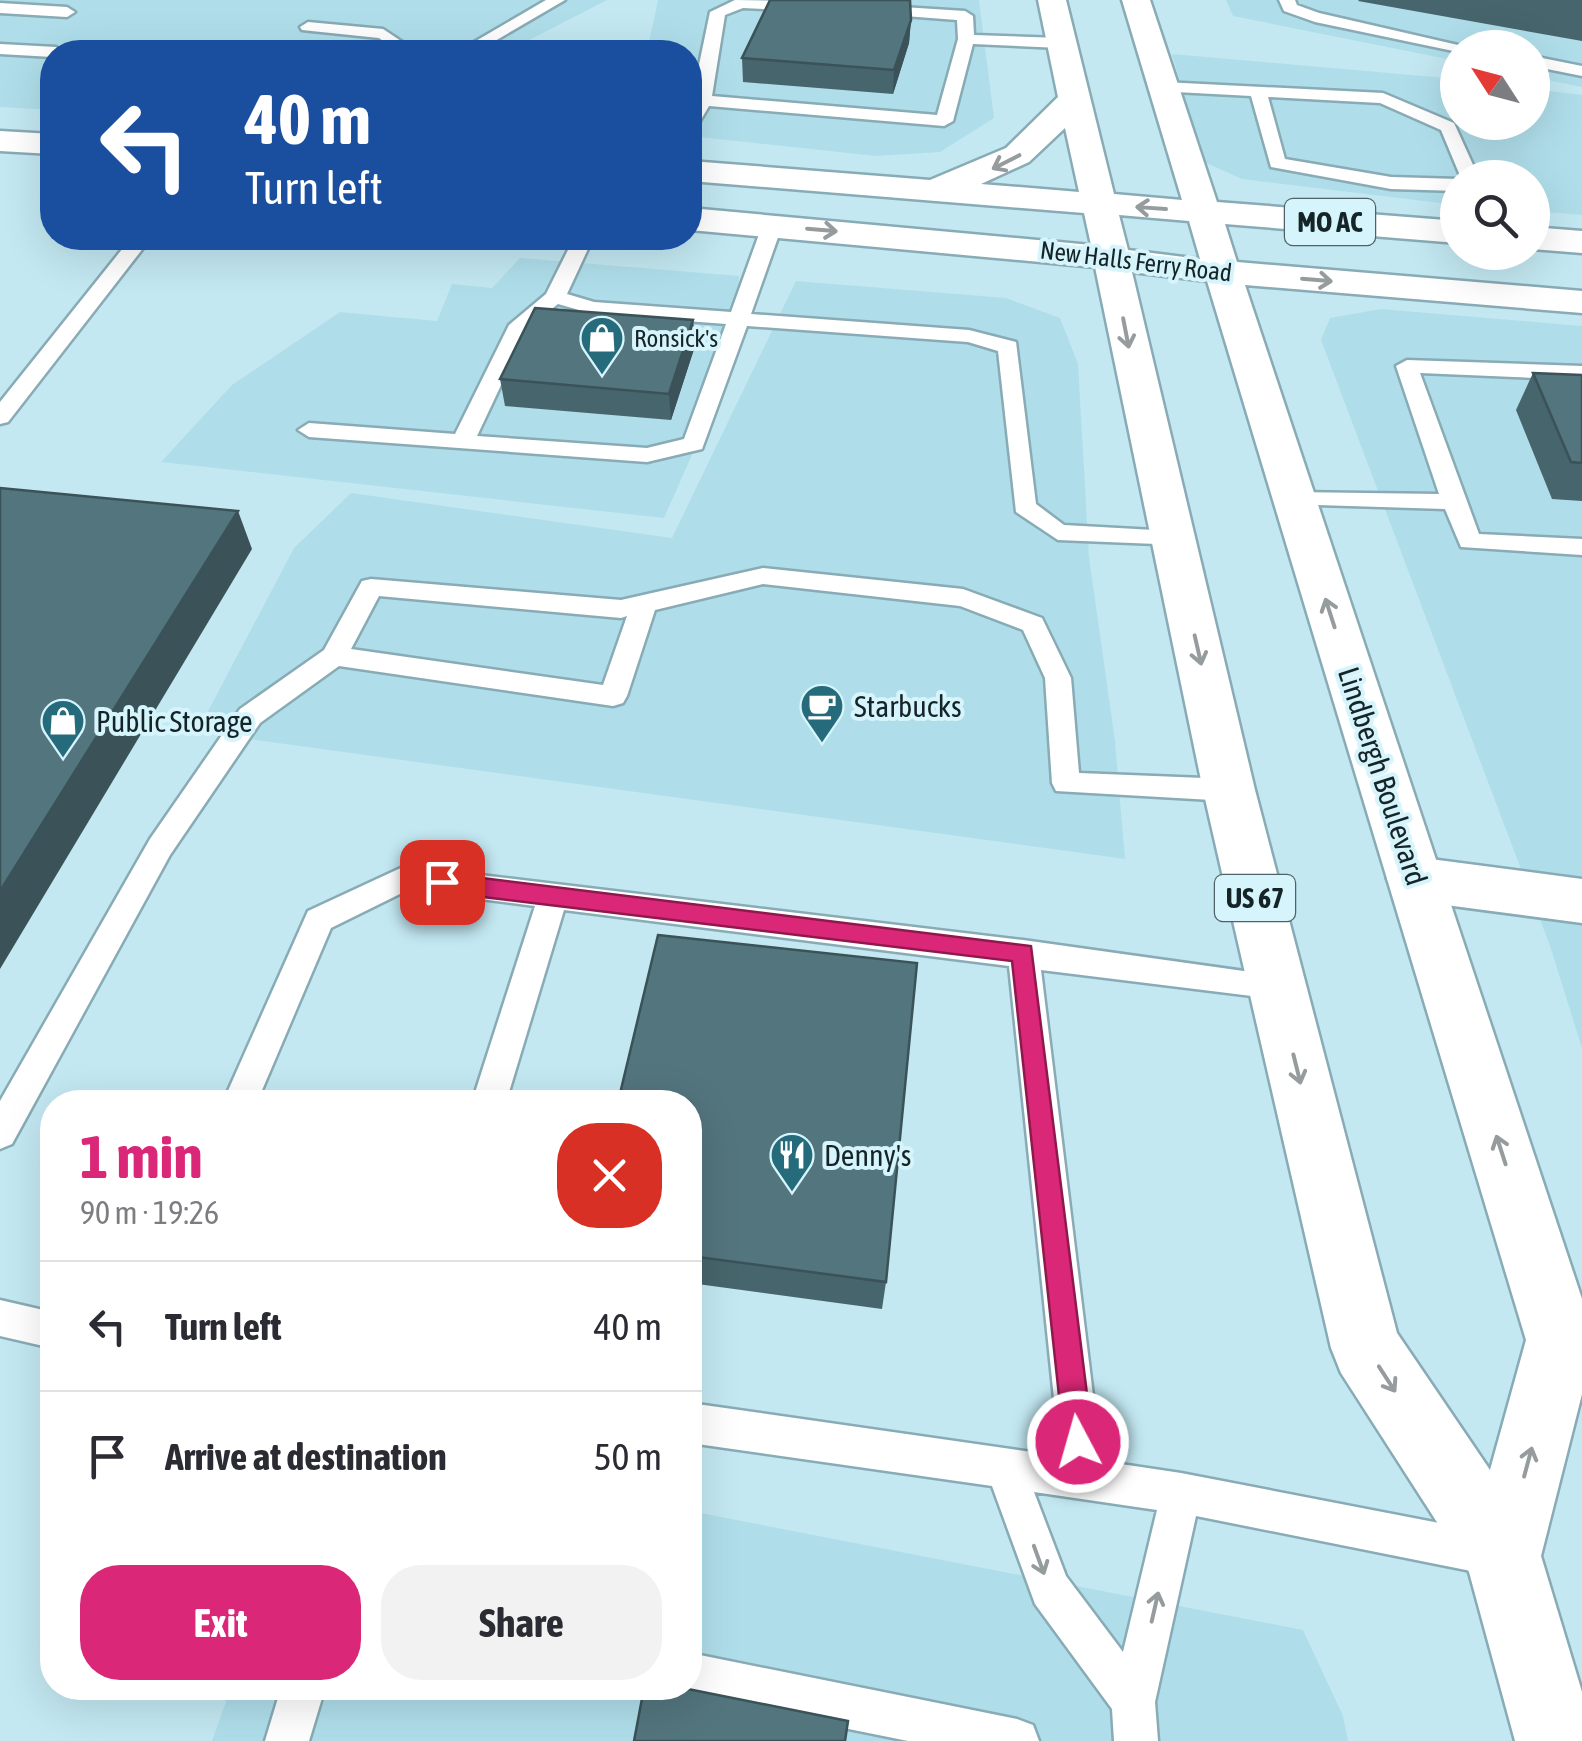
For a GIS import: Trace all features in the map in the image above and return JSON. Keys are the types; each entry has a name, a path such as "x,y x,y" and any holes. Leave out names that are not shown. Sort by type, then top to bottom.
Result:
{"main road":[{"name":"US 67","path":"1052,0 1072,100 1114,259 1125,333 1229,790 1366,1348 1503,1556 1556,1741"},
{"name":"Lindbergh Boulevard","path":"1136,0 1561,1340 1503,1556"},
{"path":"919,189 978,175 1014,160 1042,137 1072,100"},
{"path":"0,141 40,143"},
{"name":"New Halls Ferry Road","path":"702,172 1440,231"},
{"name":"New Halls Ferry Road","path":"702,220 1220,272 1582,302"},
{"path":"1550,239 1582,242"},
{"path":"1415,879 1582,901"}],"lane":[{"path":"486,40 557,0"},
{"path":"1291,2 1315,18 1440,43"},
{"path":"816,7 741,3 718,12 702,100 944,121 966,39 965,16 853,9"},
{"path":"0,8 66,12"},
{"path":"308,27 383,34 392,40"},
{"path":"966,39 1060,43"},
{"path":"0,49 40,51"},
{"path":"1550,66 1582,72"},
{"path":"1163,87 1383,98 1448,128 1462,160"},
{"path":"1258,92 1277,163 1391,183 1440,184"},
{"path":"309,430 646,456 694,444 772,226"},
{"path":"0,417 132,250"},
{"path":"462,442 519,325 554,296 577,250"},
{"path":"554,296 592,308 968,336 1008,347 1024,507 1058,532 1172,538"},
{"path":"1582,372 1407,366 1470,541 1582,547"},
{"path":"1293,499 1454,502"},
{"path":"0,1133 160,848 250,716 334,656 371,586 620,609 762,576 962,598 1032,624 1058,678 1066,783 1229,790"},
{"path":"334,656 613,696 644,604"},
{"path":"245,1090 319,920 405,878 1276,986"},
{"path":"493,1090 553,896"},
{"path":"1022,952 1083,1479"},
{"path":"0,1318 40,1327"},
{"path":"702,1425 1181,1494 1503,1556"},
{"path":"1006,1468 1050,1588 1134,1722"},
{"path":"1134,1722 1181,1494"},
{"path":"702,1677 1016,1741"},
{"path":"287,1741 299,1700"}],"shaded area":[{"path":"0,0 607,0 529,40 40,40 40,109 0,107"},
{"path":"658,0 979,0 994,118 940,152 876,156 702,137 702,40 650,40"},
{"path":"1226,0 1582,0 1582,87 1550,80 1550,30 1440,30 1440,58 1233,16"},
{"path":"1172,54 1440,78 1440,140 1550,140 1550,91 1582,95 1582,215 1550,212 1550,160 1440,160 1440,203 1242,179 1202,161"},
{"path":"520,258 739,276 735,358 664,518 161,462 232,385 340,312 437,321 452,284 492,288"},
{"path":"796,281 1006,298 1060,318 1078,364 1089,557 1115,741 1125,859 197,732 294,548 351,493 672,538"},
{"path":"1381,309 1582,326 1582,1048 1550,946 1321,340 1330,318"},
{"path":"702,1513 1303,1630 1343,1716 1348,1741 212,1741 227,1700 702,1700"}],"building":[{"path":"770,0 910,0 911,20 894,70 742,58"},
{"path":"535,308 693,320 669,394 500,379"},
{"path":"1533,373 1582,375 1582,463 1571,462"},
{"name":"Public Storage","path":"0,488 238,511 0,891"},
{"name":"Denny's","path":"658,935 917,963 886,1282 702,1258 702,1090 621,1090"},
{"path":"702,1692 848,1721 845,1741 634,1741 642,1700 702,1700"}],"place":[{"name":"Ronsick's","path":"602,376"},
{"name":"Starbucks","path":"822,744"},
{"name":"Public Storage","path":"63,759"},
{"name":"Denny's","path":"792,1193"}],"route":[{"path":"442,882 1022,952 1078,1442"}]}
